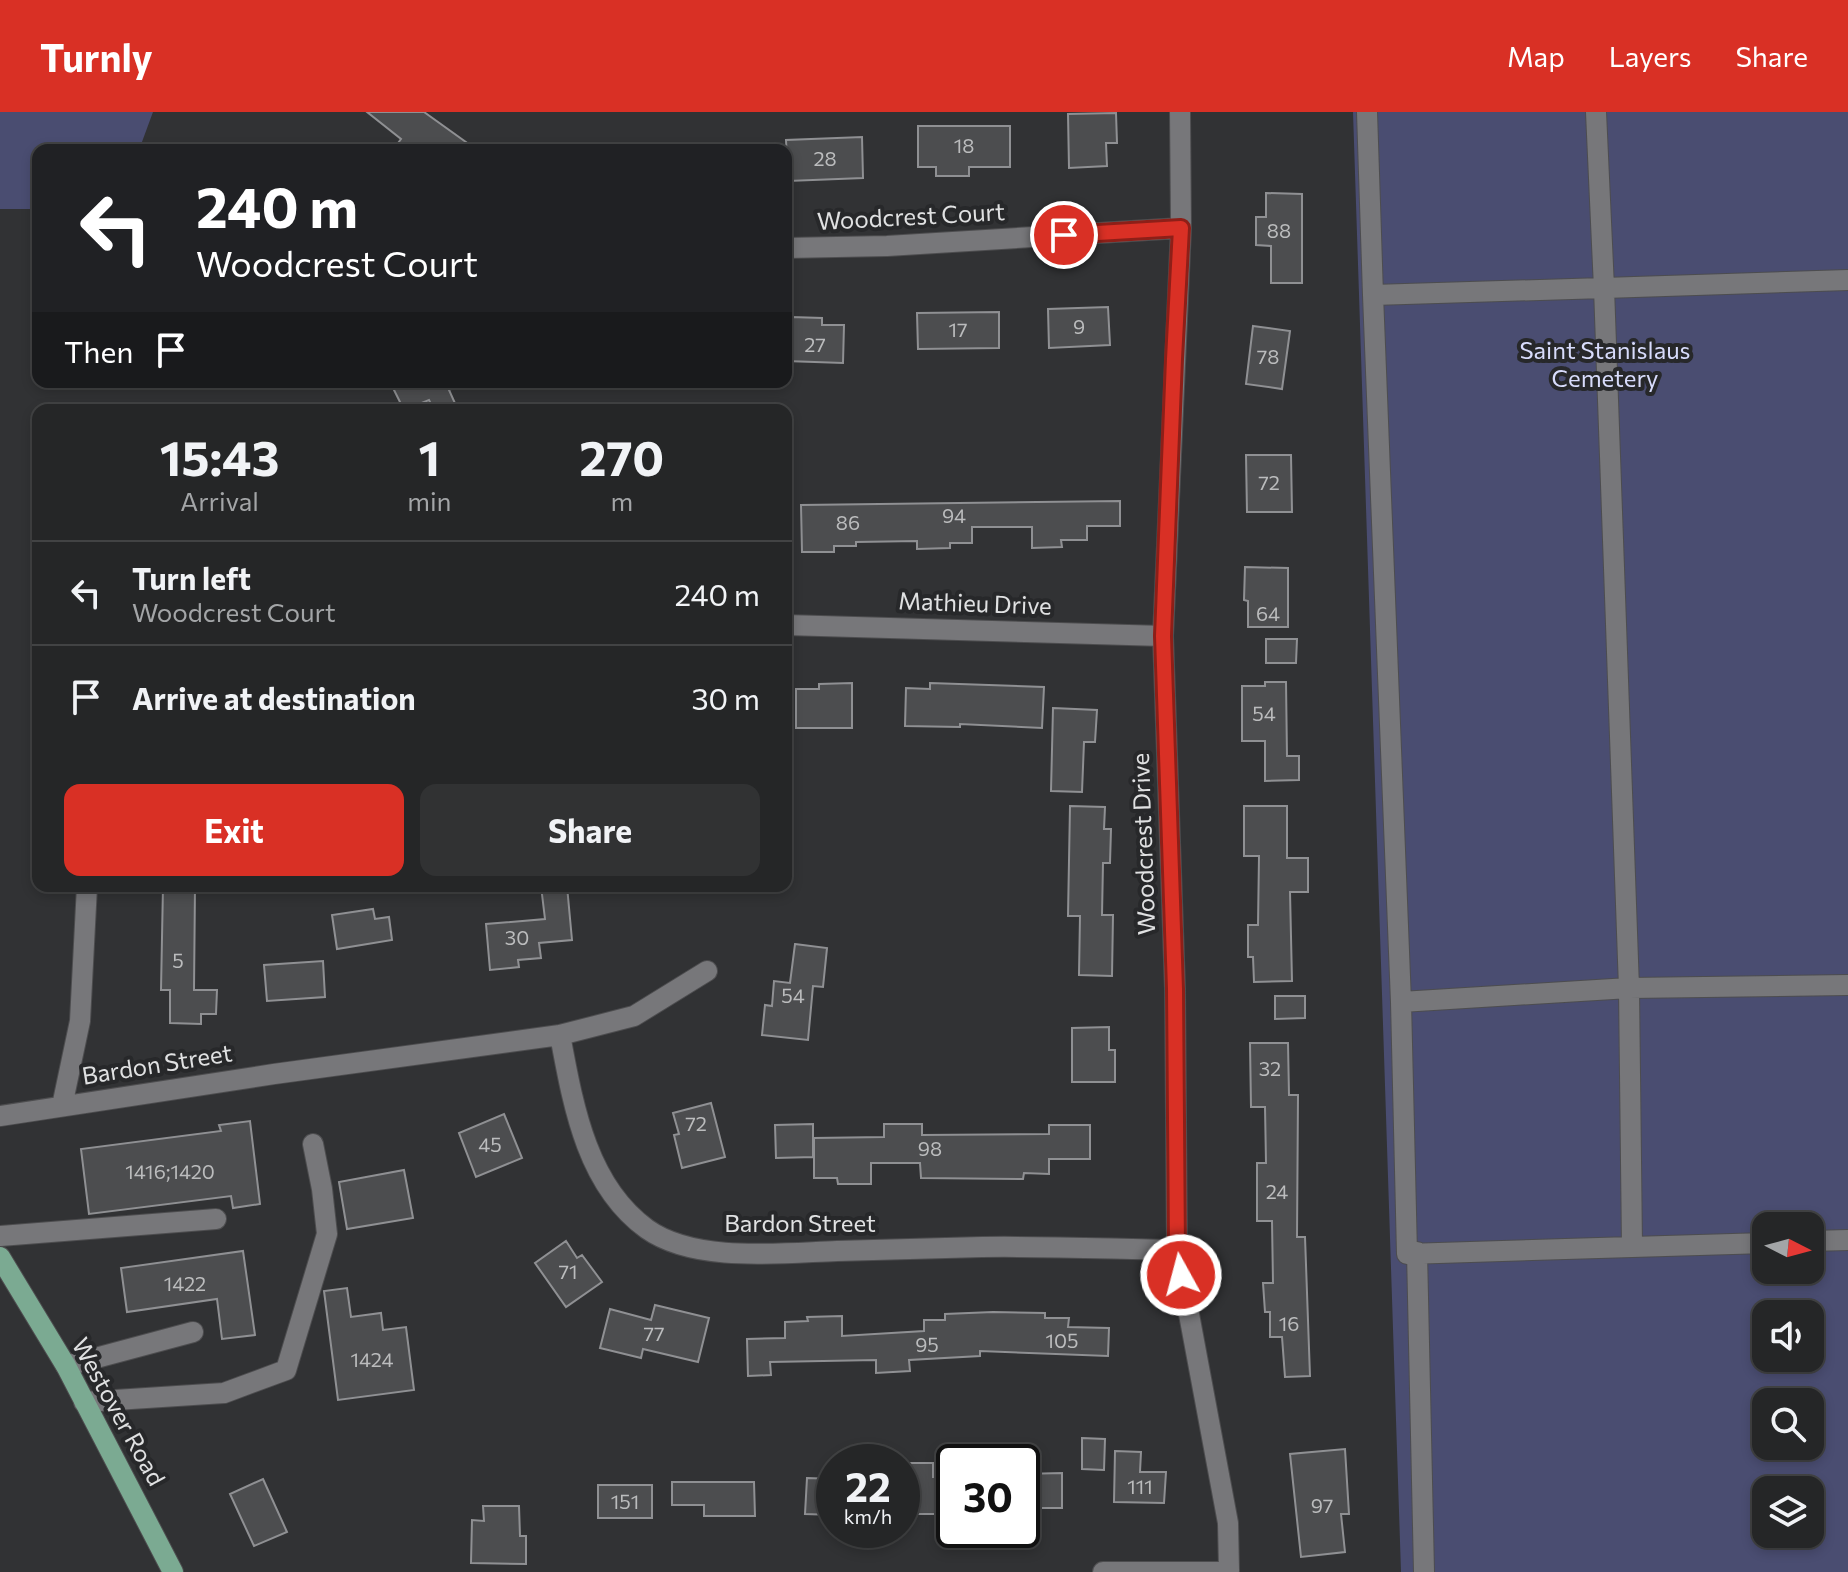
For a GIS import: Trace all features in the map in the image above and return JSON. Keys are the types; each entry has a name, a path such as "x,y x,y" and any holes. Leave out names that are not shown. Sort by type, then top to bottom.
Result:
{"main road":[{"name":"Westover Road","path":"4,1267 66,1366 173,1572"}],"street":[{"name":"Woodcrest Drive","path":"1180,112 1181,228 1163,636 1175,989 1177,1250 1228,1523 1229,1571"},
{"path":"1367,112 1401,1002 1407,1254 1752,1243"},
{"path":"1596,112 1629,988 1632,1247"},
{"name":"Woodcrest Court","path":"792,248 887,246 1181,228"},
{"path":"1373,295 1848,280"},
{"name":"Mathieu Drive","path":"792,625 1163,636"},
{"path":"62,1106 80,1021 87,892"},
{"name":"Bardon Street","path":"0,1116 560,1035 634,1016 707,971"},
{"path":"1401,1002 1629,988 1848,985"},
{"name":"Bardon Street","path":"560,1035 576,1108 597,1170 630,1213 667,1241 695,1249 755,1253 986,1247 1177,1250"},
{"path":"84,1402 224,1393 286,1370 327,1234 313,1144"},
{"path":"0,1236 216,1219"},
{"path":"1824,1241 1848,1240"},
{"path":"1417,1252 1424,1572"},
{"path":"66,1366 193,1332"},
{"path":"1103,1572 1229,1571"}],"green space":[{"path":"0,112 153,112 141,144 32,144 32,209 0,209"},
{"name":"Saint Stanislaus Cemetery","path":"1353,112 1848,112 1848,1572 1401,1572"}],"building":[{"path":"367,112 424,112 469,144 397,144 401,139"},
{"path":"1116,113 1117,143 1106,143 1107,166 1069,168 1068,114"},
{"path":"918,126 1010,126 1010,167 969,167 969,176 936,176 936,167 918,167"},
{"path":"862,137 863,178 792,181 792,144 786,144 786,140"},
{"path":"1266,193 1302,194 1302,283 1271,283 1271,246 1256,245 1256,217 1266,217"},
{"path":"1108,307 1110,345 1049,348 1048,309"},
{"path":"999,312 999,348 918,349 917,313"},
{"path":"792,317 822,318 822,325 844,325 843,363 792,361"},
{"path":"1253,326 1290,331 1282,389 1246,384"},
{"path":"393,388 453,388 449,390 455,404 431,404 429,400 419,404 401,404"},
{"path":"1246,455 1291,455 1292,512 1247,512"},
{"path":"1120,501 1120,526 1087,526 1087,540 1061,540 1062,547 1032,548 1032,527 972,527 972,543 950,543 950,548 917,549 917,541 856,542 856,546 834,546 834,552 802,552 801,505"},
{"path":"1245,567 1288,568 1288,627 1248,627 1248,601 1244,600"},
{"path":"1266,639 1297,639 1296,663 1266,663"},
{"path":"1265,682 1286,682 1287,756 1299,756 1299,780 1265,781 1265,741 1242,741 1242,686 1265,686"},
{"path":"852,683 852,728 796,728 796,689 819,689 819,684"},
{"path":"930,683 1044,687 1042,728 960,724 960,727 905,726 906,688 930,689"},
{"path":"1053,708 1097,710 1095,742 1084,742 1082,792 1051,791"},
{"path":"1070,806 1105,807 1104,829 1111,829 1110,863 1103,863 1102,915 1113,915 1112,976 1079,975 1080,916 1068,916"},
{"path":"1244,806 1287,806 1287,858 1308,858 1308,892 1290,892 1292,981 1254,982 1253,957 1248,957 1248,925 1258,925 1259,856 1244,856"},
{"path":"163,892 195,892 194,990 217,990 216,1014 201,1014 201,1024 170,1023 170,990 161,990"},
{"path":"542,892 568,892 572,940 539,943 541,958 518,960 519,967 490,970 486,924 545,919"},
{"path":"373,909 375,919 389,917 392,940 337,949 332,915"},
{"path":"795,944 827,948 823,987 813,986 808,1040 762,1035 765,1005 772,1006 774,981 790,983"},
{"path":"323,961 325,997 267,1001 264,965"},
{"path":"1275,996 1305,996 1305,1018 1275,1019"},
{"path":"1109,1027 1109,1050 1115,1050 1115,1082 1072,1082 1072,1028"},
{"path":"1250,1043 1288,1043 1289,1095 1298,1095 1297,1237 1305,1237 1310,1376 1285,1377 1282,1337 1270,1337 1270,1312 1265,1312 1263,1283 1273,1283 1272,1221 1257,1221 1257,1163 1266,1163 1265,1107 1251,1107"},
{"path":"711,1103 725,1157 682,1168 674,1135 679,1134 673,1113"},
{"path":"504,1114 522,1158 476,1177 459,1133"},
{"path":"250,1121 260,1204 233,1208 231,1196 89,1214 81,1149 221,1131 219,1125"},
{"path":"813,1124 813,1157 776,1158 775,1125"},
{"path":"884,1124 922,1124 922,1135 1049,1134 1049,1125 1090,1125 1090,1159 1049,1159 1049,1174 1024,1173 1023,1179 921,1178 920,1163 871,1163 871,1184 838,1184 837,1178 814,1178 814,1138 884,1137"},
{"path":"404,1170 413,1218 347,1229 339,1182"},
{"path":"566,1241 577,1258 582,1255 602,1282 566,1307 535,1263"},
{"path":"243,1251 255,1335 222,1339 217,1299 127,1312 121,1268"},
{"path":"347,1288 351,1317 381,1313 383,1330 406,1327 414,1390 338,1400 324,1291"},
{"path":"655,1305 709,1318 698,1362 643,1349 641,1358 600,1348 610,1309 651,1320"},
{"path":"1045,1313 1045,1318 1069,1318 1068,1327 1109,1328 1108,1356 980,1351 980,1356 909,1360 910,1371 876,1373 876,1360 770,1362 771,1375 748,1376 747,1339 785,1338 785,1322 808,1321 807,1317 842,1316 842,1336 924,1331 924,1320 945,1320 945,1314"},
{"path":"1082,1438 1105,1439 1104,1470 1082,1469"},
{"path":"1345,1449 1349,1514 1341,1514 1345,1552 1301,1557 1290,1454"},
{"path":"1115,1451 1141,1452 1140,1472 1166,1472 1164,1503 1114,1502"},
{"path":"920,1463 933,1463 936,1514 920,1514"},
{"path":"1062,1473 1062,1508 1040,1508 1040,1474"},
{"path":"807,1478 816,1478 816,1514 805,1514"},
{"path":"263,1479 287,1532 254,1546 230,1494"},
{"path":"672,1482 754,1482 755,1516 704,1516 704,1505 672,1505"},
{"path":"598,1485 652,1485 652,1518 598,1518"},
{"path":"483,1506 519,1506 520,1536 526,1536 526,1564 471,1563 472,1520 484,1521"}],"route":[{"path":"1064,235 1181,228 1163,636 1175,989 1177,1250 1181,1275"}]}
